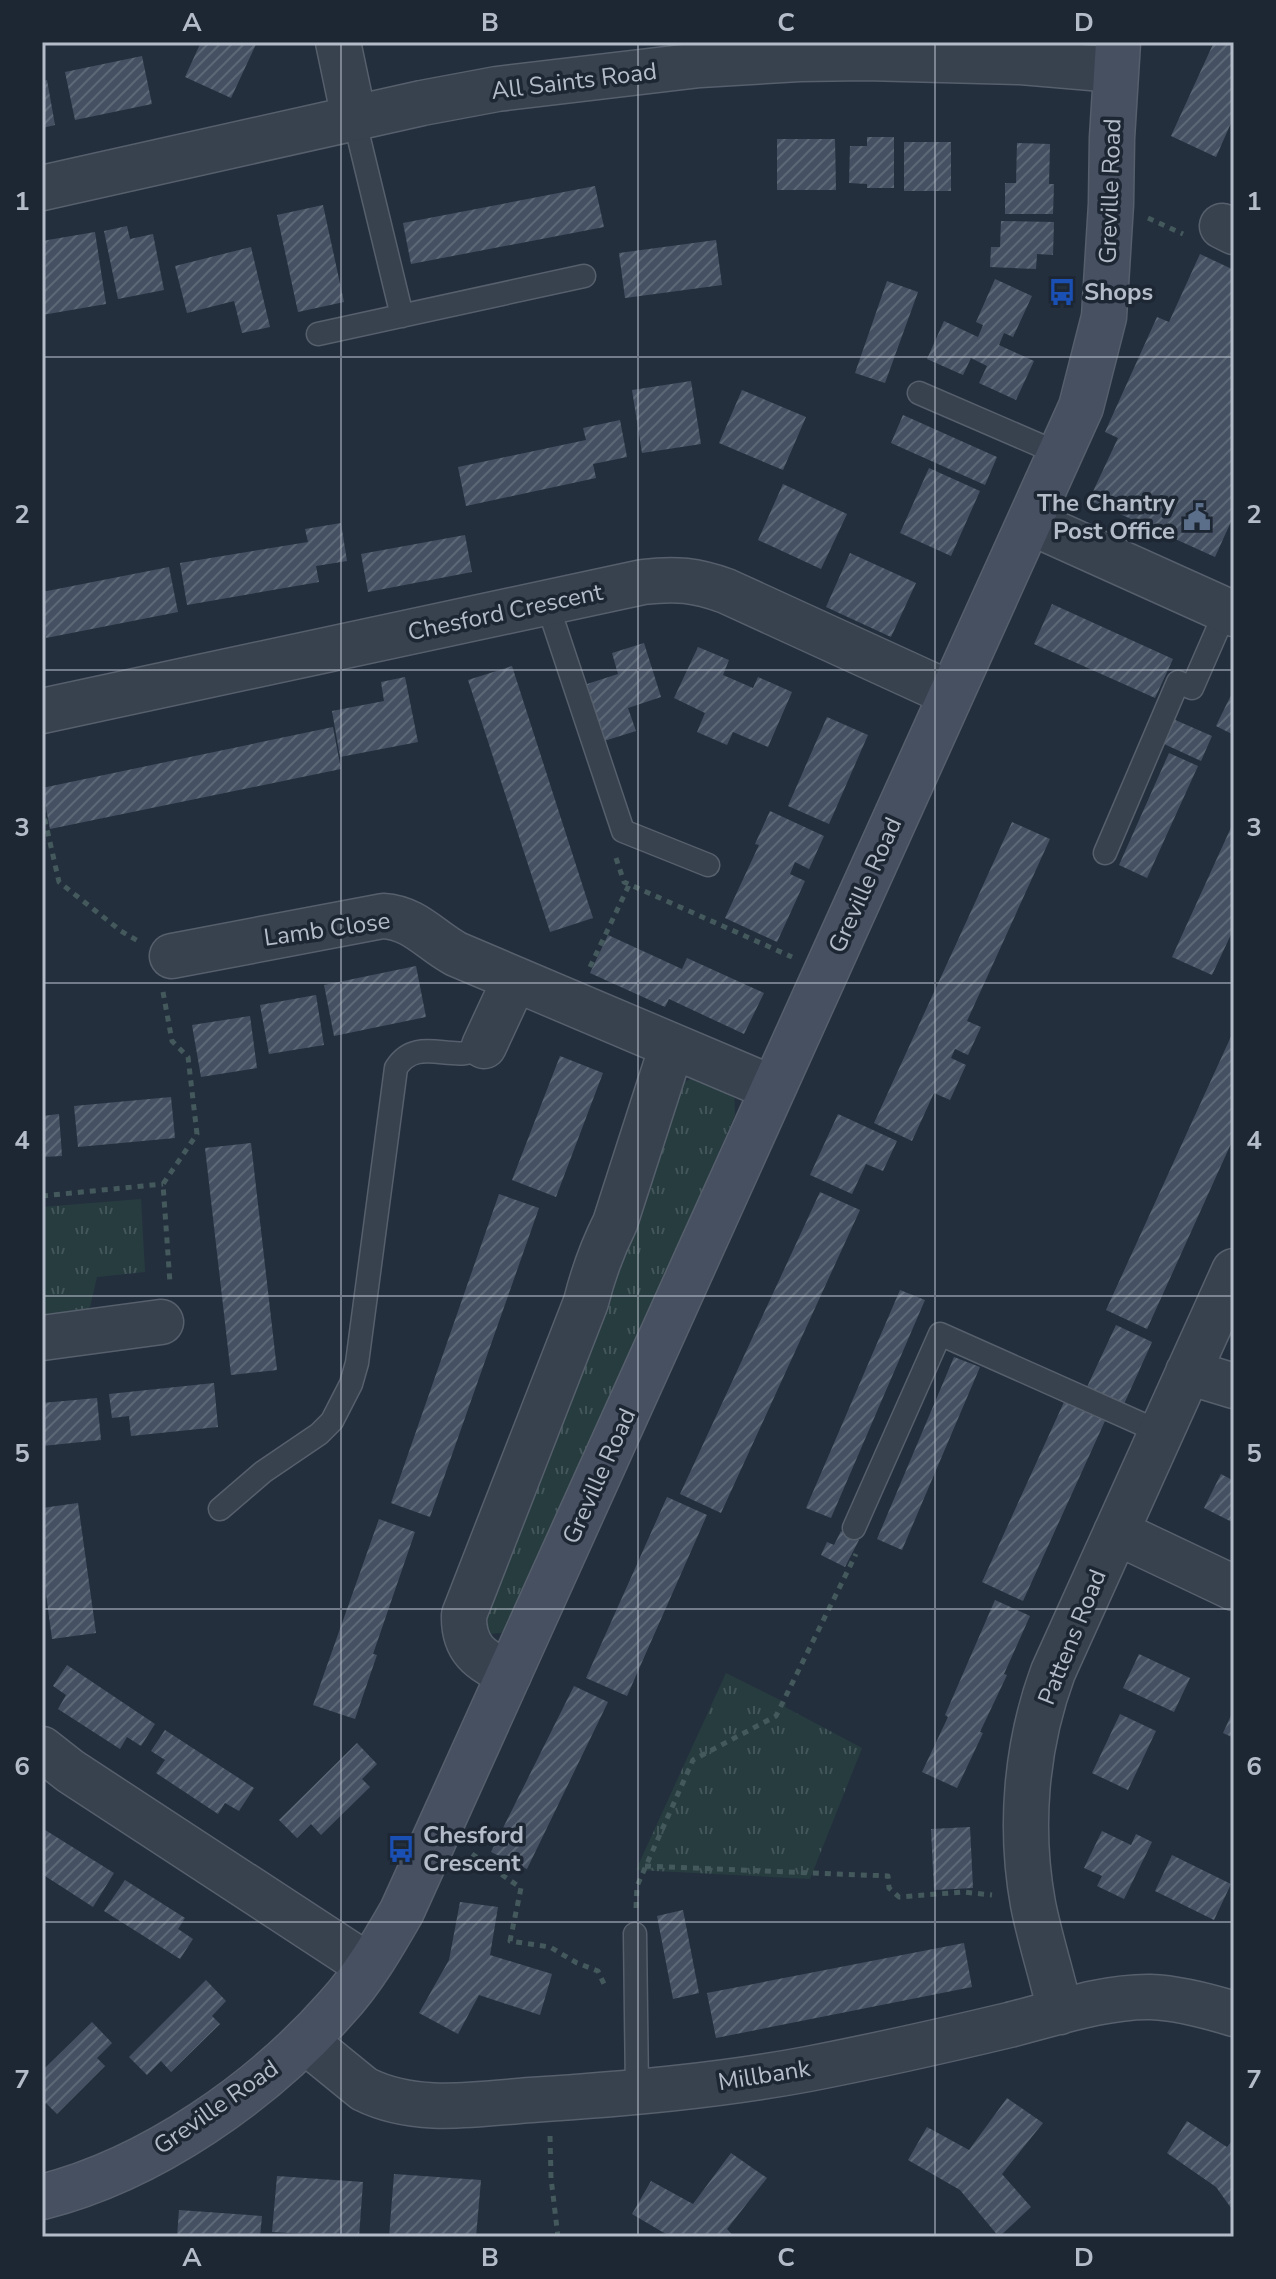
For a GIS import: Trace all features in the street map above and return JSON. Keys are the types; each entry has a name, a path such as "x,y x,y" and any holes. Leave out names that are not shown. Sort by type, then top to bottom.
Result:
{"street":[{"path":"338,42 354,118"},
{"name":"All Saints Road","path":"42,188 497,89 700,65 799,59 970,51 1021,62 1117,56"},
{"name":"Greville Road","path":"42,2197 108,2175 156,2151 254,2087 339,2005 402,1911 1081,407 1104,317 1117,56"},
{"path":"1030,522 1231,606"},
{"name":"Chesford Crescent","path":"42,711 665,579 706,583 951,694"},
{"name":"Lamb Close","path":"160,961 383,916 409,921 448,949 772,1088"},
{"path":"484,1046 515,979"},
{"path":"509,1674 491,1665 468,1643 464,1615 615,1223 672,1046"},
{"name":"Pattens Road","path":"1060,2012 1033,1900 1026,1830 1028,1770 1044,1695 1234,1271"},
{"path":"42,1338 161,1322"},
{"path":"1188,1372 1234,1387"},
{"path":"1116,1532 1234,1588"},
{"path":"42,1749 70,1771 368,1966"},
{"name":"Millbank","path":"305,2041 364,2089 400,2102 445,2105 724,2083 937,2042 1120,1999 1153,1997 1234,2014"}],"lane":[{"path":"354,118 402,316"},
{"path":"318,334 584,276"},
{"path":"919,393 1060,454"},
{"path":"547,603 623,831 708,865"},
{"path":"1105,853 1178,682 1192,688 1231,606"},
{"path":"220,1509 263,1472 319,1434 332,1421 351,1384 357,1363 396,1068 402,1059 412,1053 427,1051 463,1055 475,1053 484,1046"},
{"path":"854,1528 940,1334 1162,1433"},
{"path":"635,1934 637,2090"}],"path":[{"path":"42,807 59,882 160,961 172,1041 188,1057 197,1134 163,1184 172,1316 161,1322"},
{"path":"588,971 629,885"},
{"path":"42,1196 163,1184"},
{"path":"637,1886 693,1760 776,1716 866,1533 854,1528"},
{"path":"472,1854 521,1888 510,1941 550,1947 598,1971 604,1984 635,1983"},
{"path":"645,1866 888,1876 889,1888 899,1897 963,1892 1033,1900"},
{"path":"549,2099 551,2178 558,2237"}],"green space":[{"path":"699,1075 734,1085 735,1115 508,1632 491,1634 482,1626 676,1086"},
{"path":"141,1199 145,1272 97,1277 90,1307 80,1315 42,1321 42,1207"},
{"path":"726,1673 786,1703 785,1707 862,1748 810,1879 636,1870"}],"building":[{"path":"201,42 257,42 231,98 185,77"},
{"path":"1214,42 1234,42 1234,124 1231,123 1216,157 1171,136"},
{"path":"142,56 152,104 75,120 65,72"},
{"path":"47,80 55,125 42,128 42,81"},
{"path":"867,137 894,137 894,188 867,188 867,184 849,183 850,146 867,146"},
{"path":"777,139 835,139 836,190 777,190"},
{"path":"904,142 951,142 951,191 904,191"},
{"path":"1017,143 1050,144 1049,184 1054,184 1053,214 1005,214 1005,183 1016,183"},
{"path":"595,186 604,227 411,264 403,223"},
{"path":"323,205 344,302 298,312 277,215"},
{"path":"1001,221 1054,222 1053,255 1037,254 1036,269 990,267 991,247 1000,247"},
{"path":"127,226 130,239 153,234 164,290 118,299 104,231"},
{"path":"95,232 106,304 42,315 42,241"},
{"path":"716,240 722,285 625,298 619,253"},
{"path":"251,247 270,327 242,333 234,301 187,313 175,266"},
{"path":"1200,254 1234,270 1234,515 1215,557 1089,500 1118,438 1105,432 1157,317 1169,322"},
{"path":"995,279 1032,296 1013,337 1004,333 999,345 1034,361 1016,400 979,383 987,366 971,358 963,375 927,359 944,321 978,337 983,325 976,322"},
{"path":"887,281 918,292 885,383 855,373"},
{"path":"691,381 701,444 642,453 632,390"},
{"path":"742,390 806,417 783,470 719,443"},
{"path":"903,415 997,457 985,485 891,443"},
{"path":"620,420 627,457 593,464 596,478 466,506 458,467 586,440 583,428"},
{"path":"929,468 980,491 951,556 900,533"},
{"path":"783,484 847,514 821,569 758,540"},
{"path":"341,523 347,561 316,566 319,582 187,605 180,563 308,542 305,529"},
{"path":"465,535 472,572 368,592 361,554"},
{"path":"850,553 916,583 891,637 826,607"},
{"path":"169,567 178,612 46,638 42,592"},
{"path":"1052,604 1173,659 1155,698 1034,644"},
{"path":"644,643 661,697 628,708 636,731 604,741 587,684 618,674 612,653"},
{"path":"698,647 729,660 723,675 753,688 758,677 792,692 768,747 733,732 727,745 697,732 705,713 674,698"},
{"path":"512,666 593,918 550,932 468,680"},
{"path":"405,677 418,742 340,757 332,711 384,701 381,682"},
{"path":"1234,689 1234,735 1216,726"},
{"path":"827,717 868,735 829,824 788,806"},
{"path":"1173,719 1212,736 1201,761 1162,743"},
{"path":"333,727 341,769 50,829 42,788"},
{"path":"1169,753 1198,766 1147,878 1119,865"},
{"path":"770,811 824,836 809,869 795,862 790,874 805,881 777,942 725,918 759,845 755,844"},
{"path":"1234,821 1234,928 1212,975 1172,957"},
{"path":"1012,822 1050,839 967,1021 981,1027 968,1055 955,1049 951,1058 966,1065 950,1100 934,1093 912,1141 874,1123"},
{"path":"608,935 682,969 687,958 764,993 744,1034 669,999 665,1007 590,973"},
{"path":"416,966 426,1017 334,1036 324,985"},
{"path":"316,995 324,1045 269,1054 260,1005"},
{"path":"250,1016 257,1068 201,1077 192,1025"},
{"path":"1234,1030 1234,1137 1147,1329 1106,1310"},
{"path":"560,1056 603,1073 556,1197 512,1180"},
{"path":"171,1097 175,1138 78,1147 74,1106"},
{"path":"59,1114 62,1156 42,1157 42,1116"},
{"path":"838,1114 897,1141 883,1171 866,1164 852,1194 810,1175"},
{"path":"251,1143 277,1370 231,1375 205,1148"},
{"path":"820,1192 860,1210 721,1513 680,1494"},
{"path":"499,1194 539,1208 430,1517 391,1503"},
{"path":"900,1290 925,1300 831,1518 806,1508"},
{"path":"1116,1325 1152,1342 1124,1404 1087,1387"},
{"path":"954,1357 980,1367 902,1550 877,1539"},
{"path":"214,1383 218,1427 131,1436 129,1416 112,1418 109,1394"},
{"path":"97,1398 101,1440 42,1446 42,1403"},
{"path":"1064,1402 1105,1421 1023,1601 982,1582"},
{"path":"1221,1474 1234,1481 1234,1523 1204,1508"},
{"path":"667,1497 707,1515 627,1696 586,1678"},
{"path":"78,1503 96,1633 52,1639 42,1564 42,1508"},
{"path":"379,1519 415,1532 373,1654 377,1655 355,1719 313,1705"},
{"path":"841,1531 859,1540 845,1567 821,1555 827,1542 834,1545"},
{"path":"995,1600 1030,1616 980,1732 983,1733 957,1788 922,1772 948,1717 945,1715"},
{"path":"1139,1654 1190,1678 1174,1712 1123,1688"},
{"path":"67,1665 155,1724 141,1746 127,1737 120,1749 58,1709 66,1695 53,1686"},
{"path":"574,1686 608,1702 527,1869 491,1852"},
{"path":"1234,1709 1234,1738 1223,1733"},
{"path":"1120,1714 1156,1731 1128,1790 1092,1773"},
{"path":"165,1730 254,1788 239,1811 225,1803 218,1814 156,1773 165,1760 151,1751"},
{"path":"357,1743 377,1764 362,1779 370,1787 321,1835 311,1824 297,1838 279,1820"},
{"path":"970,1827 973,1888 934,1890 931,1829"},
{"path":"42,1828 114,1873 93,1907 42,1874"},
{"path":"1102,1831 1131,1845 1136,1834 1152,1842 1124,1899 1097,1886 1102,1876 1084,1868"},
{"path":"1172,1855 1231,1884 1214,1920 1155,1891"},
{"path":"125,1880 185,1918 178,1929 193,1939 180,1959 104,1911"},
{"path":"460,1902 498,1907 490,1955 552,1974 540,2015 479,1995 458,2034 419,2013 449,1960"},
{"path":"683,1910 699,1993 673,1999 657,1916"},
{"path":"964,1943 972,1987 716,2038 707,1993"},
{"path":"206,1980 226,2001 212,2016 220,2024 171,2072 161,2061 147,2075 129,2057"},
{"path":"92,2022 112,2043 97,2058 105,2066 57,2114 46,2103 42,2107 42,2071"},
{"path":"1007,2098 1043,2123 1002,2174 1031,2207 999,2237 960,2190 908,2160 927,2127 969,2150"},
{"path":"1187,2121 1227,2147 1234,2139 1234,2212 1216,2187 1167,2153"},
{"path":"731,2153 767,2178 727,2229 734,2237 671,2237 632,2214 651,2181 693,2204"},
{"path":"394,2174 481,2180 476,2237 389,2237"},
{"path":"277,2176 363,2182 359,2237 272,2232"},
{"path":"179,2210 262,2216 260,2237 177,2237"}],"place":[{"name":"Shops","path":"1062,292"},
{"name":"The Chantry Post Office","path":"1197,517"},
{"name":"Chesford Crescent","path":"401,1849"}]}
